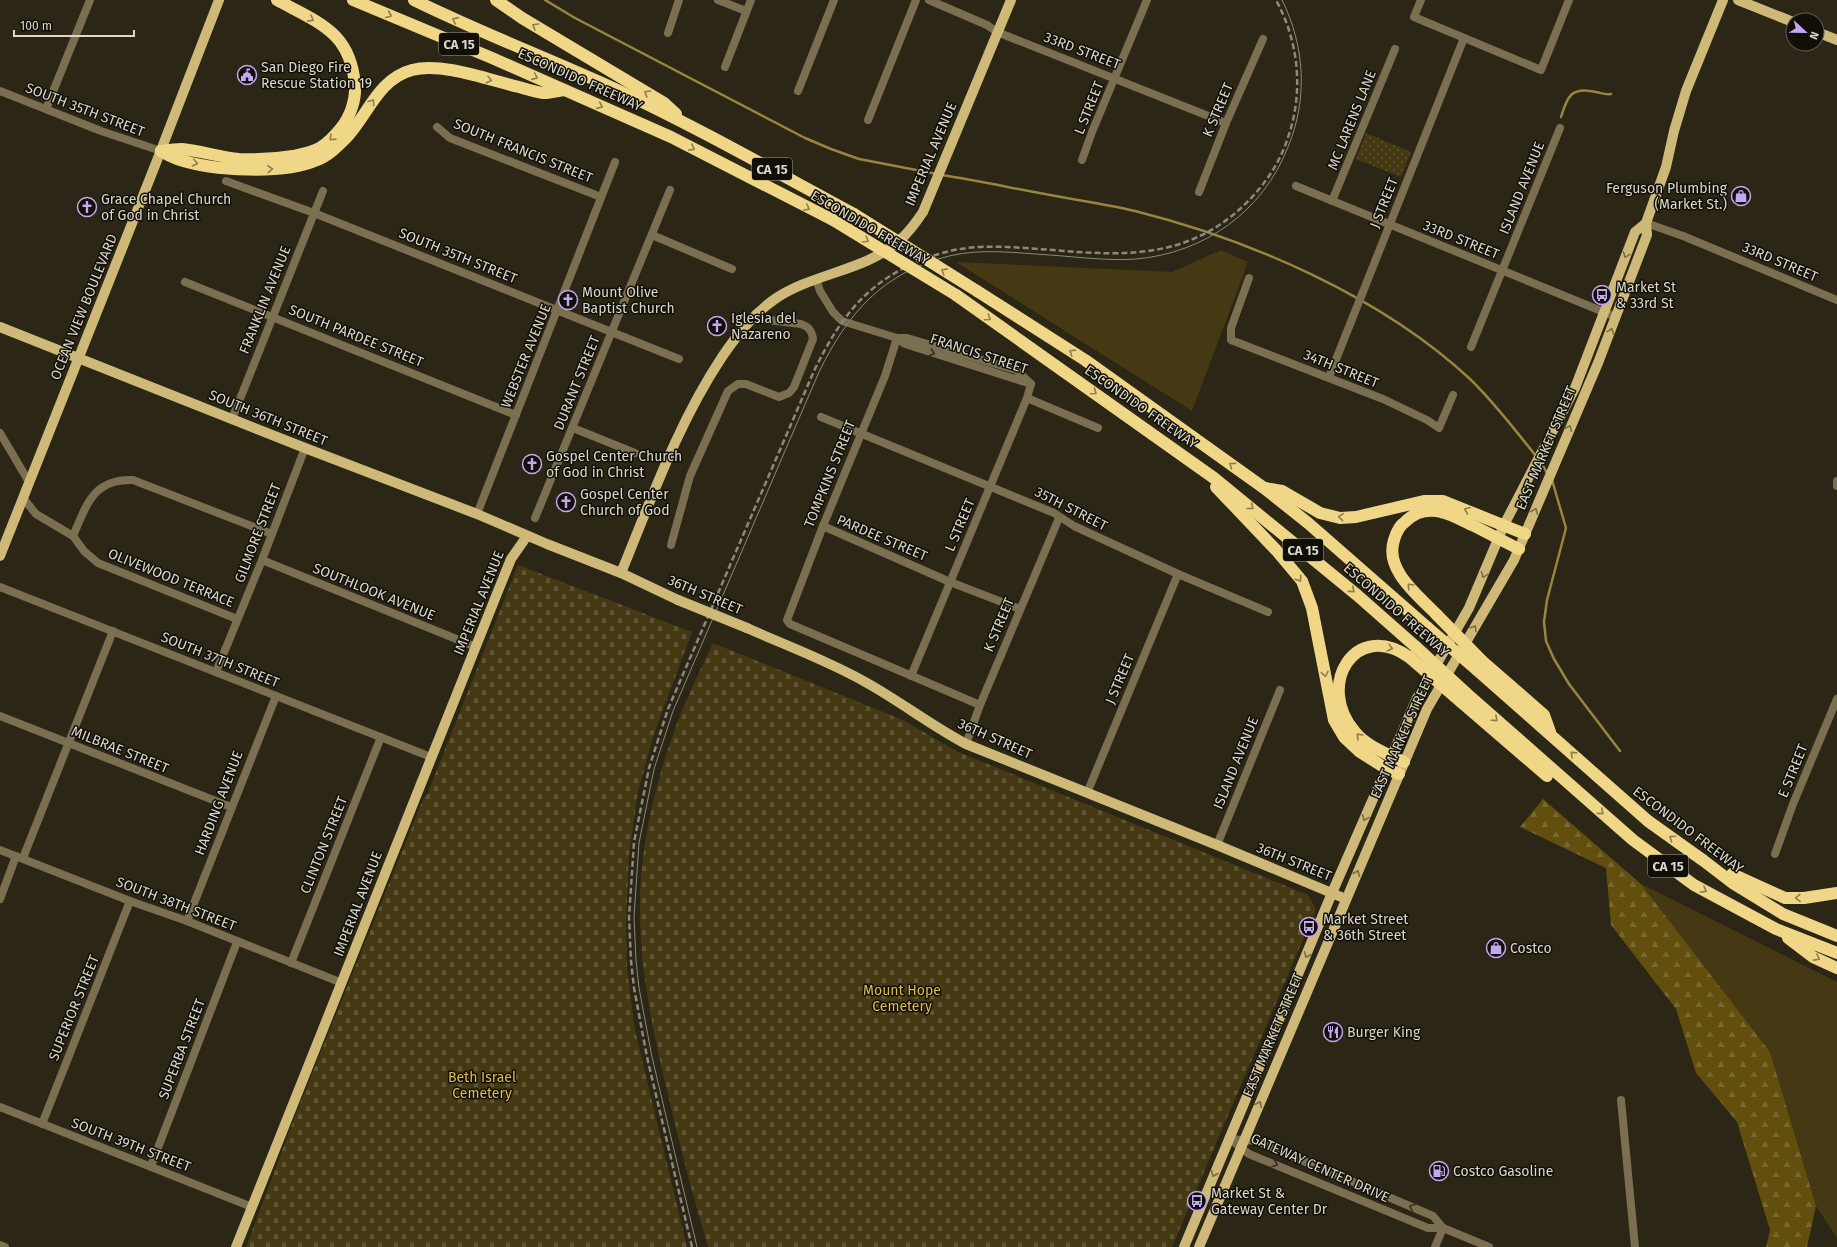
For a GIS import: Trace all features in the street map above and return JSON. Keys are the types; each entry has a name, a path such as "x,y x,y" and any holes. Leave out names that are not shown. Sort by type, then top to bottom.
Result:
{"highway":[{"path":"161,151 181,149 239,159 270,160 316,151 333,139 344,125 351,109 355,91 354,69 347,50 334,34 321,24 277,0"},
{"name":"ESCONDIDO FREEWAY","path":"353,0 565,90 671,137 833,220 956,295 1187,458 1254,509 1357,595 1413,652 1464,698 1571,786 1633,840 1694,885 1776,929 1837,953"},
{"name":"ESCONDIDO FREEWAY","path":"414,0 529,53 611,88 689,125 854,214 1085,360 1264,488 1308,523 1428,628 1544,715 1550,734 1648,822 1734,884 1784,914 1837,936"},
{"path":"496,0 522,18 664,103 689,125"},
{"path":"161,151 176,159 209,166 243,169 268,170 318,160 336,148 348,136 375,97 391,81 412,70 442,68 542,93 565,90"},
{"path":"1187,458 1276,550 1302,581 1312,608 1334,720 1344,737 1360,752 1387,769 1399,774"},
{"path":"1264,488 1282,490 1320,513 1340,518 1356,518 1434,500 1452,504 1525,534"},
{"path":"1479,666 1437,615 1403,578 1397,569 1392,550 1396,533 1401,525 1416,514 1428,511 1442,512 1519,549"},
{"path":"1404,762 1363,740 1355,733 1340,707 1338,682 1343,668 1352,657 1363,650 1374,646 1387,646 1413,652"},
{"path":"1704,861 1767,892 1785,898 1804,898 1837,893"},
{"path":"1776,929 1813,956 1837,968"}],"main road":[{"name":"OCEAN VIEW BOULEVARD","path":"0,556 161,151 219,0"},
{"name":"IMPERIAL AVENUE","path":"621,573 689,411 703,386 738,334 753,318 775,299 796,287 862,262 888,249 900,240 923,212 1010,0"},
{"name":"EAST MARKET STREET","path":"1199,1247 1404,762 1438,689 1519,549 1598,363 1647,235 1646,223 1666,167 1674,130 1686,91 1722,0"},
{"path":"1738,0 1785,19"},
{"path":"1825,35 1837,40"},
{"name":"EAST MARKET STREET","path":"1184,1247 1332,893 1387,769 1416,698 1468,608 1504,525 1575,388 1635,232 1646,223"},
{"name":"SOUTH 36TH STREET","path":"0,327 305,448 477,514 527,536"},
{"name":"IMPERIAL AVENUE","path":"236,1247 511,559 527,536"},
{"path":"527,536 621,573"},
{"name":"36TH STREET","path":"621,573 678,600 747,628 866,682 902,703 950,736 966,744 1217,845 1346,899"}],"street":[{"path":"46,109 90,0"},
{"path":"668,32 679,0"},
{"path":"718,0 746,11"},
{"path":"725,67 751,0"},
{"path":"798,91 834,0"},
{"path":"868,120 916,0"},
{"name":"33RD STREET","path":"929,0 987,25 997,32 1226,123"},
{"name":"L STREET","path":"1082,160 1092,132 1147,0"},
{"path":"1421,0 1414,17 1541,70 1569,0"},
{"name":"J STREET","path":"1329,377 1464,38"},
{"name":"K STREET","path":"1199,192 1226,123 1263,39"},
{"name":"MC LARENS LANE","path":"1332,201 1395,49"},
{"name":"SOUTH 35TH STREET","path":"0,91 114,136 161,151"},
{"name":"SOUTH FRANCIS STREET","path":"436,127 450,138 601,197"},
{"name":"ISLAND AVENUE","path":"1471,347 1560,128"},
{"name":"WEBSTER AVENUE","path":"477,514 616,162"},
{"name":"SOUTH 35TH STREET","path":"226,181 314,213 679,359"},
{"name":"33RD STREET","path":"1296,186 1616,317"},
{"name":"DURANT STREET","path":"535,518 670,190"},
{"name":"FRANKLIN AVENUE","path":"232,419 323,191"},
{"name":"33RD STREET","path":"1646,223 1683,236 1837,300"},
{"path":"652,235 732,269"},
{"name":"34TH STREET","path":"1249,278 1230,328 1231,340 1390,402 1427,420 1439,428 1453,395"},
{"name":"FRANCIS STREET","path":"816,279 820,291 833,312 842,320 897,338 907,338 1016,370 1031,384"},
{"name":"SOUTH PARDEE STREET","path":"185,282 516,415"},
{"path":"671,545 690,476 728,391 738,384 746,384 779,396 789,392 794,386 813,339 812,332 807,326 753,318"},
{"name":"TOMPKINS STREET","path":"787,620 822,526 885,376 897,338"},
{"name":"L STREET","path":"911,676 991,486 1027,398 1031,384"},
{"name":"FRANCIS STREET","path":"1027,398 1098,428"},
{"name":"35TH STREET","path":"821,416 1054,513 1059,518 1074,526 1178,574 1268,612"},
{"path":"573,428 635,453"},
{"path":"0,433 29,482"},
{"name":"GILMORE STREET","path":"216,672 262,560 305,448"},
{"path":"73,536 87,504 95,493 119,479 134,480 272,534"},
{"name":"OLIVEWOOD TERRACE","path":"23,498 36,514 73,536 84,551 98,563 237,619"},
{"name":"K STREET","path":"966,744 980,705 1059,518"},
{"name":"PARDEE STREET","path":"822,526 950,582 1020,609"},
{"name":"SOUTHLOOK AVENUE","path":"262,560 476,647"},
{"name":"J STREET","path":"1087,793 1178,574"},
{"name":"SOUTH 37TH STREET","path":"0,586 431,757"},
{"name":"36TH STREET","path":"787,620 790,624 980,705"},
{"path":"0,898 20,857 113,631"},
{"name":"ISLAND AVENUE","path":"1217,845 1280,690"},
{"name":"HARDING AVENUE","path":"187,921 276,696"},
{"name":"E STREET","path":"1775,854 1793,804 1837,699"},
{"name":"MILBRAE STREET","path":"0,716 231,807"},
{"name":"CLINTON STREET","path":"291,963 381,737"},
{"name":"SOUTH 38TH STREET","path":"0,850 187,921 342,983"},
{"name":"SUPERIOR STREET","path":"42,1124 130,900"},
{"name":"SUPERBA STREET","path":"151,1166 238,942"},
{"path":"1621,1100 1635,1247"},
{"name":"SOUTH 39TH STREET","path":"0,1107 252,1207"},
{"name":"GATEWAY CENTER DRIVE","path":"1230,1138 1242,1143 1250,1154 1428,1228 1443,1228 1489,1247"},
{"name":"GATEWAY CENTER DRIVE","path":"1242,1143 1255,1140 1433,1216 1443,1228"},
{"path":"1435,1247 1443,1228"},
{"path":"0,1245 5,1247"}],"green space":[{"path":"1366,133 1411,152 1401,177 1356,159"},
{"path":"1221,250 1248,262 1192,411 956,262 1172,272"},
{"name":"Beth Israel Cemetery","path":"518,565 692,632 654,734 638,792 629,856 626,921 627,968 635,1030 687,1247 246,1247 297,1111 424,797 427,795"},
{"name":"Mount Hope Cemetery","path":"713,643 903,720 956,751 1308,895 1316,909 1172,1247 708,1247 682,1152 655,1038 645,981 642,953 640,895 644,848 650,814 659,779 679,718"},
{"path":"1543,799 1641,884 1770,1052 1816,1206 1807,1247 1766,1247 1770,1230 1737,1122 1696,1073 1676,1009 1611,925 1606,868 1520,827"},
{"path":"1641,884 1837,982 1837,1238 1816,1206 1770,1052"}],"waterway":[{"path":"545,0 575,18 805,138 859,159 937,174"},
{"path":"1561,117 1565,104 1571,95 1576,92 1588,91 1611,94"},
{"path":"941,175 1135,211 1179,223 1224,238 1269,255 1313,275 1356,297 1397,322 1435,349 1479,388 1536,456"},
{"path":"1541,462 1547,473"},
{"path":"1552,480 1566,528 1547,600 1544,622 1546,641 1554,659 1569,684 1620,751"}],"tram line":[{"path":"697,1247 652,1057 639,988 634,917 639,843 654,769 673,711 819,372 842,331 870,298 904,273 925,263 949,256 974,252 1012,252 1104,259 1136,259 1161,255 1185,248 1208,238 1228,225 1247,209 1263,191 1277,170 1288,147 1299,110 1301,92 1299,54 1290,18 1282,0"}],"railway":[{"path":"692,1247 647,1057 634,988 629,917 634,842 649,768 668,709 814,371 837,330 849,313 863,298 896,272 916,262 950,251 982,247 1014,247 1107,253 1159,249 1184,242 1209,231 1233,215 1250,200 1271,173 1282,153 1292,125 1297,89 1297,70 1290,34 1276,0"}],"place":[{"name":"San Diego Fire Rescue Station 19","path":"247,75"},
{"name":"Ferguson Plumbing (Market St.)","path":"1741,196"},
{"name":"Grace Chapel Church of God in Christ","path":"87,207"},
{"name":"Market St & 33rd St","path":"1602,295"},
{"name":"Mount Olive Baptist Church","path":"568,300"},
{"name":"Iglesia del Nazareno","path":"717,326"},
{"name":"Gospel Center Church of God in Christ","path":"532,464"},
{"name":"Gospel Center Church of God","path":"566,502"},
{"name":"Market Street & 36th Street","path":"1309,927"},
{"name":"Costco","path":"1496,948"},
{"name":"Burger King","path":"1333,1032"},
{"name":"Costco Gasoline","path":"1439,1171"},
{"name":"Market St & Gateway Center Dr","path":"1197,1201"}]}
